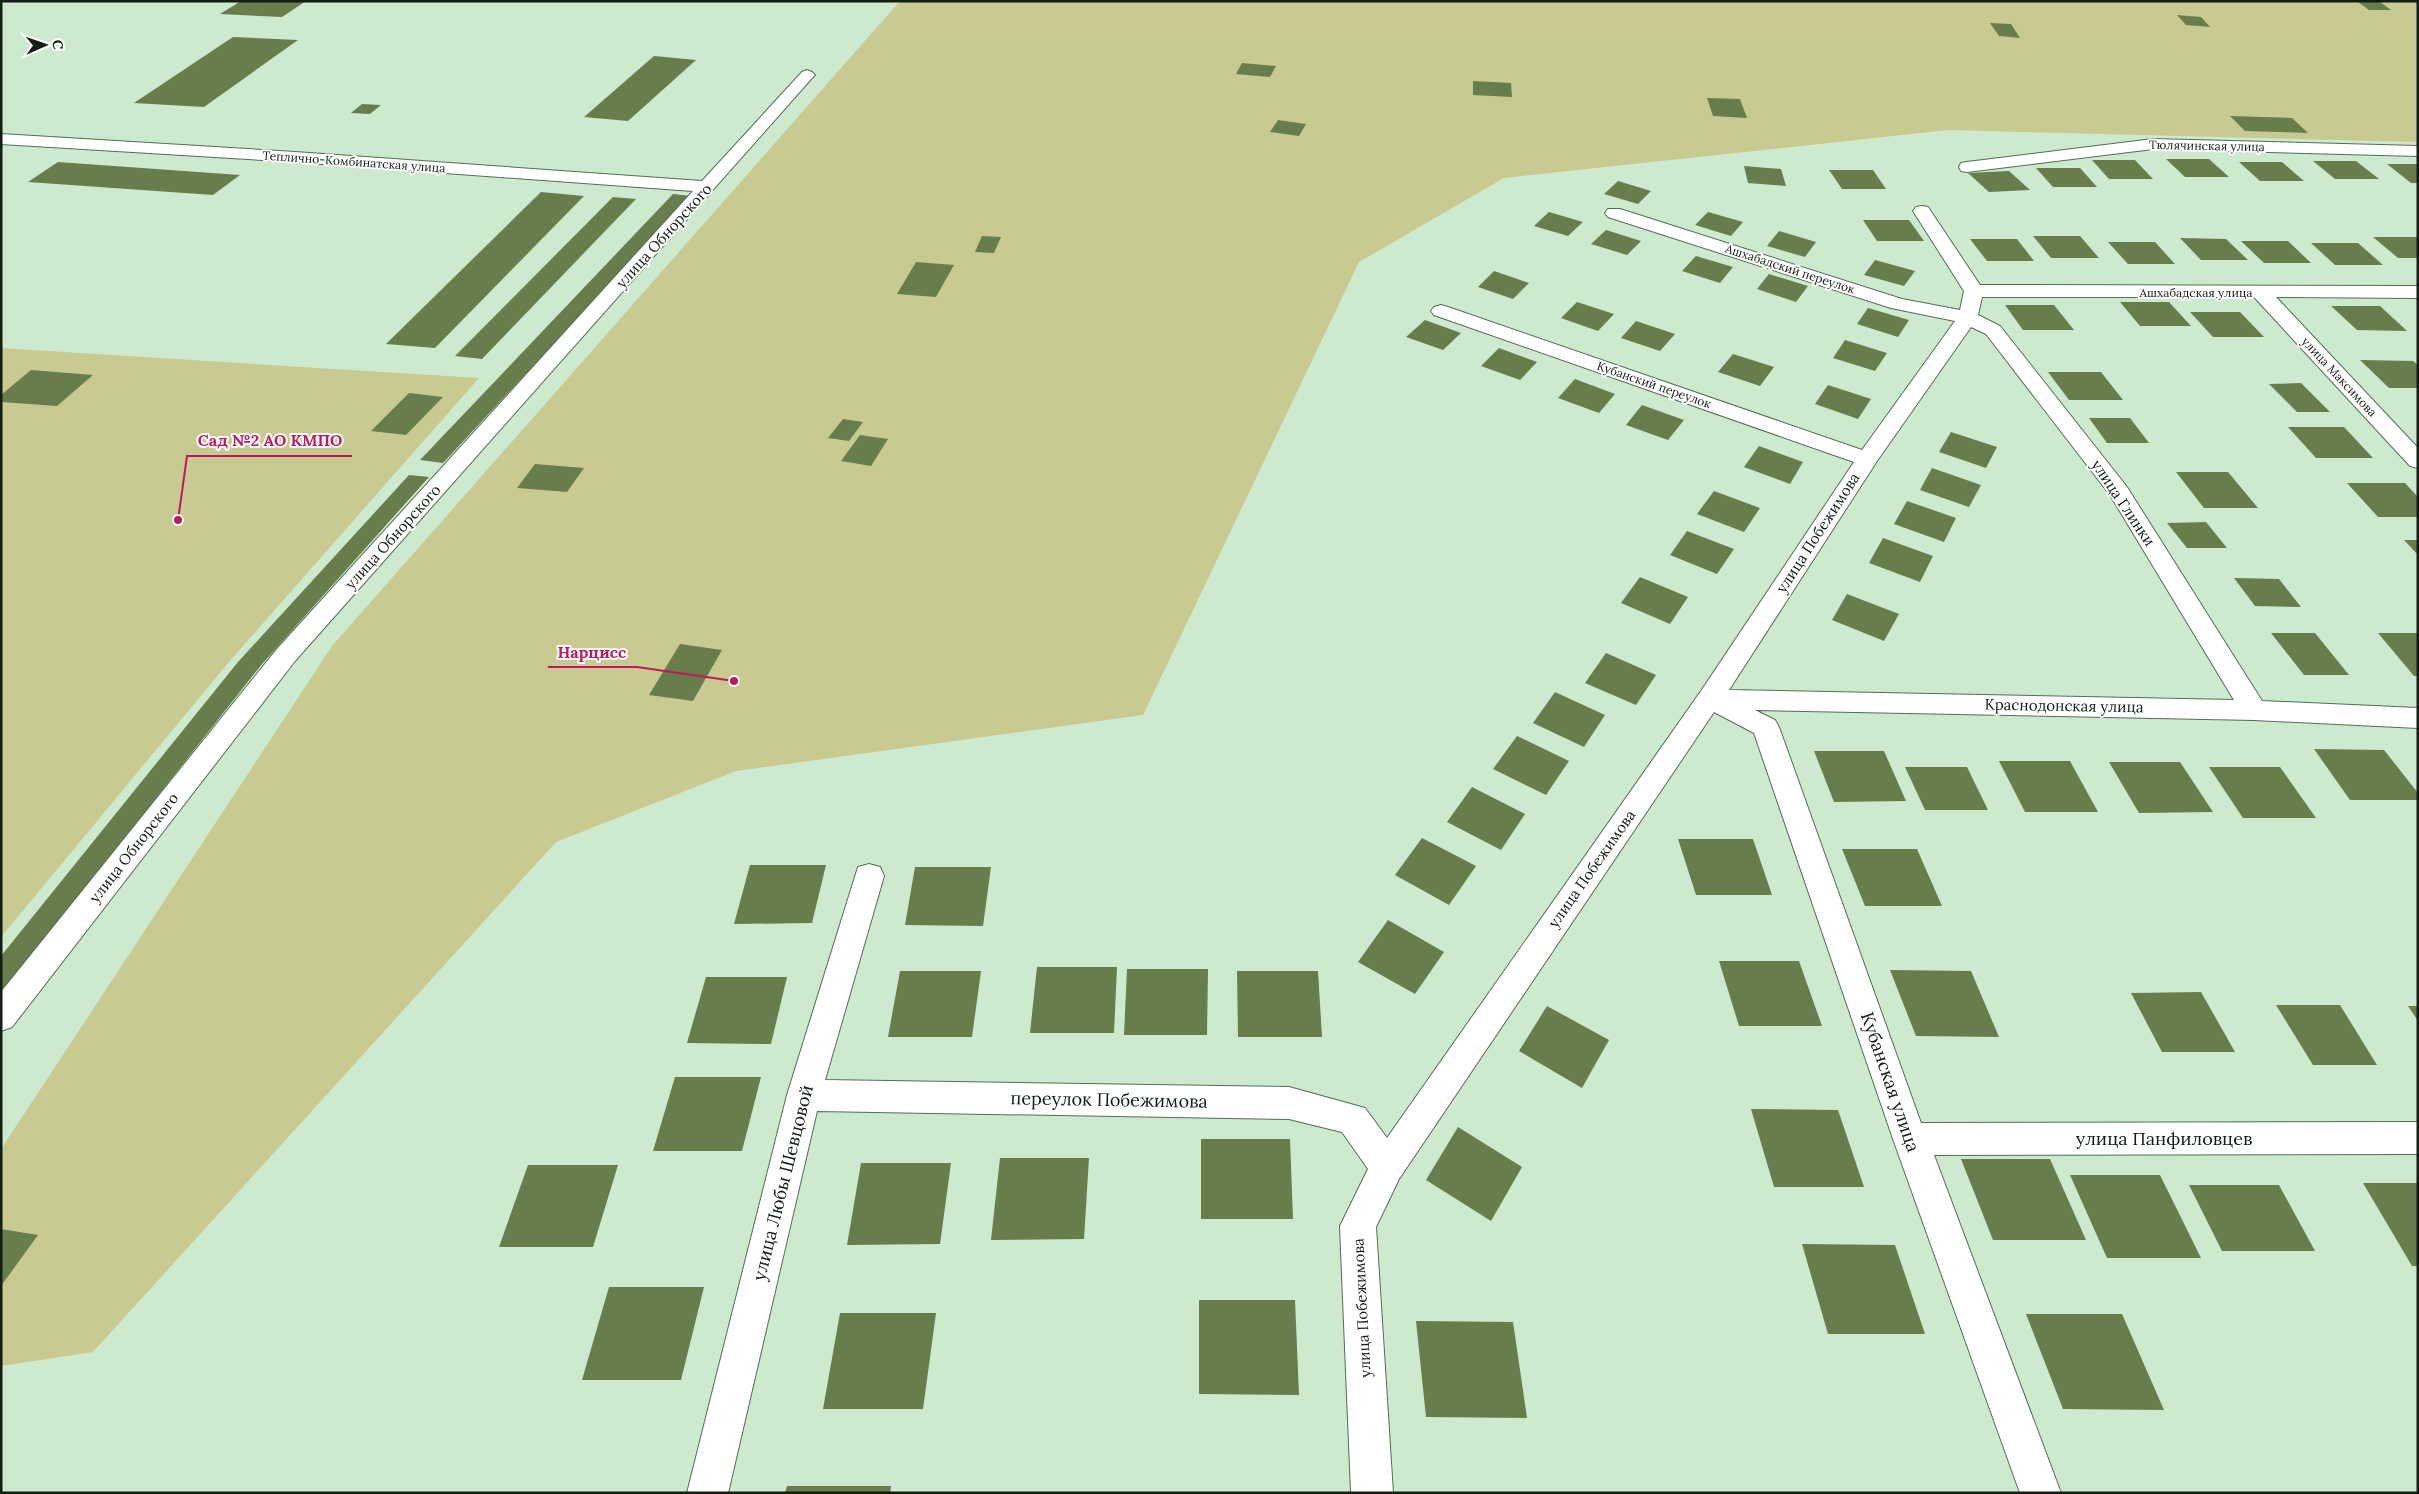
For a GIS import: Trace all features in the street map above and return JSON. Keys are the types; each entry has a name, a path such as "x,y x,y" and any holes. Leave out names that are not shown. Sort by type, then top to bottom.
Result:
{"street":[{"name":"улица Обнорского","path":"1,1017 286,655 807,75"},
{"name":"Теплично-Комбинатская улица","path":"1,139 295,157 707,187"},
{"name":"Тюлячинская улица","path":"1967,167 2153,144 2418,151"},
{"name":"улица Глинки","path":"1922,211 1971,304 2119,492 2254,710"},
{"name":"Ашхабадский переулок","path":"1614,213 1898,304 1971,304"},
{"name":"Ашхабадская улица","path":"1971,304 2261,293 2418,292"},
{"name":"улица Максимова","path":"2261,293 2418,461"},
{"name":"улица Побежимова","path":"1372,1493 1358,1226 1387,1167 1710,698 1971,304"},
{"name":"Кубанский переулок","path":"1441,311 1867,459"},
{"name":"Краснодонская улица","path":"1710,698 2254,710 2418,718"},
{"name":"Кубанская улица","path":"1710,698 1765,727 1910,1139 2041,1493"},
{"name":"улица Любы Шевцовой","path":"707,1493 804,1095 869,876"},
{"name":"переулок Побежимова","path":"804,1095 1289,1103 1353,1119 1387,1167"},
{"name":"улица Панфиловцев","path":"1910,1139 2418,1138"}],"green space":[{"path":"900,1 2418,1 2418,142 1948,130 1504,178 1359,262 1143,715 736,771 556,842 93,1352 1,1366 1,1149 332,646"},
{"path":"1,348 479,378 229,662 1,937"}],"building":[{"path":"241,1 306,1 282,17 220,14"},
{"path":"2358,2 2380,2 2391,10 2369,10"},
{"path":"2177,15 2201,17 2210,27 2186,25"},
{"path":"1990,23 2011,24 2020,38 1999,36"},
{"path":"233,37 298,40 204,107 134,103"},
{"path":"654,56 696,60 628,121 584,117"},
{"path":"1242,63 1276,66 1270,77 1236,74"},
{"path":"1473,81 1511,83 1512,97 1473,95"},
{"path":"1707,98 1740,99 1747,118 1713,116"},
{"path":"362,104 381,105 370,114 351,113"},
{"path":"2230,116 2292,118 2308,133 2245,131"},
{"path":"1278,120 1306,124 1299,136 1270,132"},
{"path":"2166,159 2209,159 2229,177 2185,177"},
{"path":"2092,160 2135,160 2153,179 2109,179"},
{"path":"2313,161 2356,161 2379,179 2335,179"},
{"path":"58,162 240,175 213,195 28,182"},
{"path":"2239,162 2282,162 2304,181 2260,181"},
{"path":"2387,164 2418,164 2418,183 2411,183"},
{"path":"1744,166 1781,169 1786,186 1748,183"},
{"path":"2036,168 2080,168 2097,187 2053,187"},
{"path":"1829,170 1873,170 1886,189 1842,189"},
{"path":"2009,171 2030,190 1989,192 1968,173"},
{"path":"1618,181 1651,191 1638,204 1604,194"},
{"path":"541,192 584,196 435,348 386,344"},
{"path":"673,194 691,196 443,463 420,460"},
{"path":"613,197 636,199 482,359 455,356"},
{"path":"1549,212 1583,222 1568,236 1534,226"},
{"path":"1708,212 1743,222 1731,236 1695,225"},
{"path":"1863,220 1909,220 1924,241 1877,241"},
{"path":"1606,230 1641,241 1627,255 1591,244"},
{"path":"1779,231 1816,242 1805,257 1767,246"},
{"path":"982,236 1001,237 994,253 975,252"},
{"path":"2033,236 2080,236 2099,258 2051,258"},
{"path":"2373,237 2418,237 2418,258 2398,258"},
{"path":"2180,238 2226,239 2248,260 2201,260"},
{"path":"1970,239 2017,239 2034,261 1987,261"},
{"path":"2241,241 2288,241 2311,263 2264,263"},
{"path":"2108,242 2155,242 2175,264 2128,264"},
{"path":"2311,243 2358,243 2383,265 2335,265"},
{"path":"1696,256 1733,267 1720,283 1682,271"},
{"path":"1875,260 1915,271 1904,286 1864,275"},
{"path":"916,262 954,265 936,297 897,294"},
{"path":"1494,271 1529,283 1513,299 1478,287"},
{"path":"1769,274 1808,286 1796,302 1757,289"},
{"path":"1577,302 1614,314 1598,331 1561,318"},
{"path":"2120,302 2169,302 2191,326 2140,326"},
{"path":"2005,305 2054,305 2074,330 2023,330"},
{"path":"2331,306 2380,306 2407,331 2357,330"},
{"path":"1868,308 1909,320 1898,337 1857,324"},
{"path":"2190,312 2240,312 2264,337 2213,337"},
{"path":"1425,320 1461,333 1443,350 1406,337"},
{"path":"1636,321 1675,334 1660,351 1621,338"},
{"path":"1845,340 1887,353 1875,371 1833,358"},
{"path":"1499,348 1537,362 1520,380 1481,366"},
{"path":"1733,354 1774,367 1760,386 1718,372"},
{"path":"2360,360 2413,361 2418,365 2418,388 2389,388"},
{"path":"31,370 93,375 57,406 1,402 1,395"},
{"path":"2048,372 2101,372 2123,400 2069,400"},
{"path":"1575,379 1615,394 1599,413 1558,398"},
{"path":"2301,383 2330,412 2297,412 2269,384"},
{"path":"1828,385 1871,399 1858,419 1815,404"},
{"path":"409,393 443,397 406,435 371,431"},
{"path":"1642,405 1684,420 1668,440 1626,425"},
{"path":"2089,418 2130,418 2149,443 2107,443"},
{"path":"843,419 863,422 849,441 828,438"},
{"path":"2288,427 2344,427 2373,458 2316,458"},
{"path":"1951,432 1997,447 1986,468 1939,452"},
{"path":"860,435 888,439 871,466 841,461"},
{"path":"1759,446 1803,462 1790,484 1744,467"},
{"path":"535,464 584,468 567,492 517,488"},
{"path":"1932,468 1981,485 1969,507 1920,490"},
{"path":"2176,472 2228,472 2258,508 2204,508"},
{"path":"409,475 429,477 262,664 1,994 1,956 238,662"},
{"path":"2347,483 2405,483 2418,497 2418,517 2378,517"},
{"path":"1714,491 1760,508 1744,532 1697,514"},
{"path":"1907,501 1956,518 1944,542 1894,524"},
{"path":"2206,522 2227,548 2187,548 2167,523"},
{"path":"1687,531 1734,549 1717,574 1670,555"},
{"path":"1883,538 1933,556 1920,582 1869,563"},
{"path":"2404,540 2418,540 2418,555"},
{"path":"1640,577 1688,597 1670,624 1621,603"},
{"path":"2234,578 2279,579 2301,607 2255,606"},
{"path":"1847,594 1899,614 1884,641 1832,620"},
{"path":"2271,633 2315,633 2349,675 2304,675"},
{"path":"2378,633 2418,633 2418,676 2414,676"},
{"path":"680,644 722,650 693,701 649,695"},
{"path":"1606,653 1656,675 1636,705 1585,683"},
{"path":"1555,692 1605,715 1584,747 1533,723"},
{"path":"1517,736 1569,761 1546,795 1493,769"},
{"path":"2314,749 2384,750 2418,793 2418,800 2350,800"},
{"path":"1814,751 1884,751 1906,801 1834,802"},
{"path":"1999,761 2070,761 2098,812 2025,812"},
{"path":"2109,762 2180,762 2213,812 2139,813"},
{"path":"1905,767 1967,767 1988,810 1925,810"},
{"path":"2209,767 2280,767 2316,818 2243,818"},
{"path":"1472,787 1525,814 1501,850 1447,822"},
{"path":"1422,838 1476,866 1449,905 1395,875"},
{"path":"1678,839 1753,839 1772,895 1696,895"},
{"path":"1842,849 1917,849 1942,906 1865,906"},
{"path":"750,865 826,865 812,923 734,924"},
{"path":"915,867 991,867 983,926 905,925"},
{"path":"1388,920 1444,952 1415,994 1358,962"},
{"path":"1719,961 1799,961 1822,1026 1739,1026"},
{"path":"1037,967 1117,967 1114,1033 1030,1033"},
{"path":"1127,969 1208,969 1207,1035 1124,1035"},
{"path":"1890,970 1971,971 1999,1037 1916,1036"},
{"path":"900,971 981,971 972,1037 888,1037"},
{"path":"1237,971 1318,971 1322,1037 1238,1037"},
{"path":"706,977 787,977 771,1044 687,1043"},
{"path":"2201,992 2235,1052 2162,1052 2131,993"},
{"path":"2276,1005 2340,1005 2377,1065 2313,1065"},
{"path":"1547,1006 1609,1040 1582,1088 1519,1051"},
{"path":"2408,1006 2418,1006 2418,1021"},
{"path":"675,1077 761,1077 742,1151 653,1151"},
{"path":"1751,1109 1838,1110 1864,1187 1774,1187"},
{"path":"1458,1127 1522,1167 1491,1221 1426,1180"},
{"path":"1201,1139 1290,1139 1293,1219 1201,1219"},
{"path":"1000,1158 1089,1158 1084,1239 991,1240"},
{"path":"1961,1159 2050,1159 2086,1240 1993,1240"},
{"path":"861,1163 951,1163 940,1244 847,1245"},
{"path":"528,1165 618,1165 593,1247 499,1247"},
{"path":"2070,1175 2160,1175 2201,1258 2107,1258"},
{"path":"2363,1183 2418,1183 2418,1266 2412,1266"},
{"path":"2189,1185 2279,1185 2315,1251 2222,1251"},
{"path":"1,1229 38,1235 1,1286"},
{"path":"1802,1244 1895,1245 1925,1334 1828,1334"},
{"path":"609,1287 704,1287 681,1380 582,1380"},
{"path":"1199,1300 1295,1300 1299,1395 1199,1394"},
{"path":"840,1313 936,1313 923,1409 823,1409"},
{"path":"2026,1314 2122,1314 2164,1410 2063,1409"},
{"path":"1416,1321 1513,1322 1527,1418 1426,1417"},
{"path":"787,1486 891,1486 890,1493 785,1493"}],"place":[{"name":"Сад №2 АО КМПО","path":"178,520"},
{"name":"Нарцисс","path":"734,681"}]}
